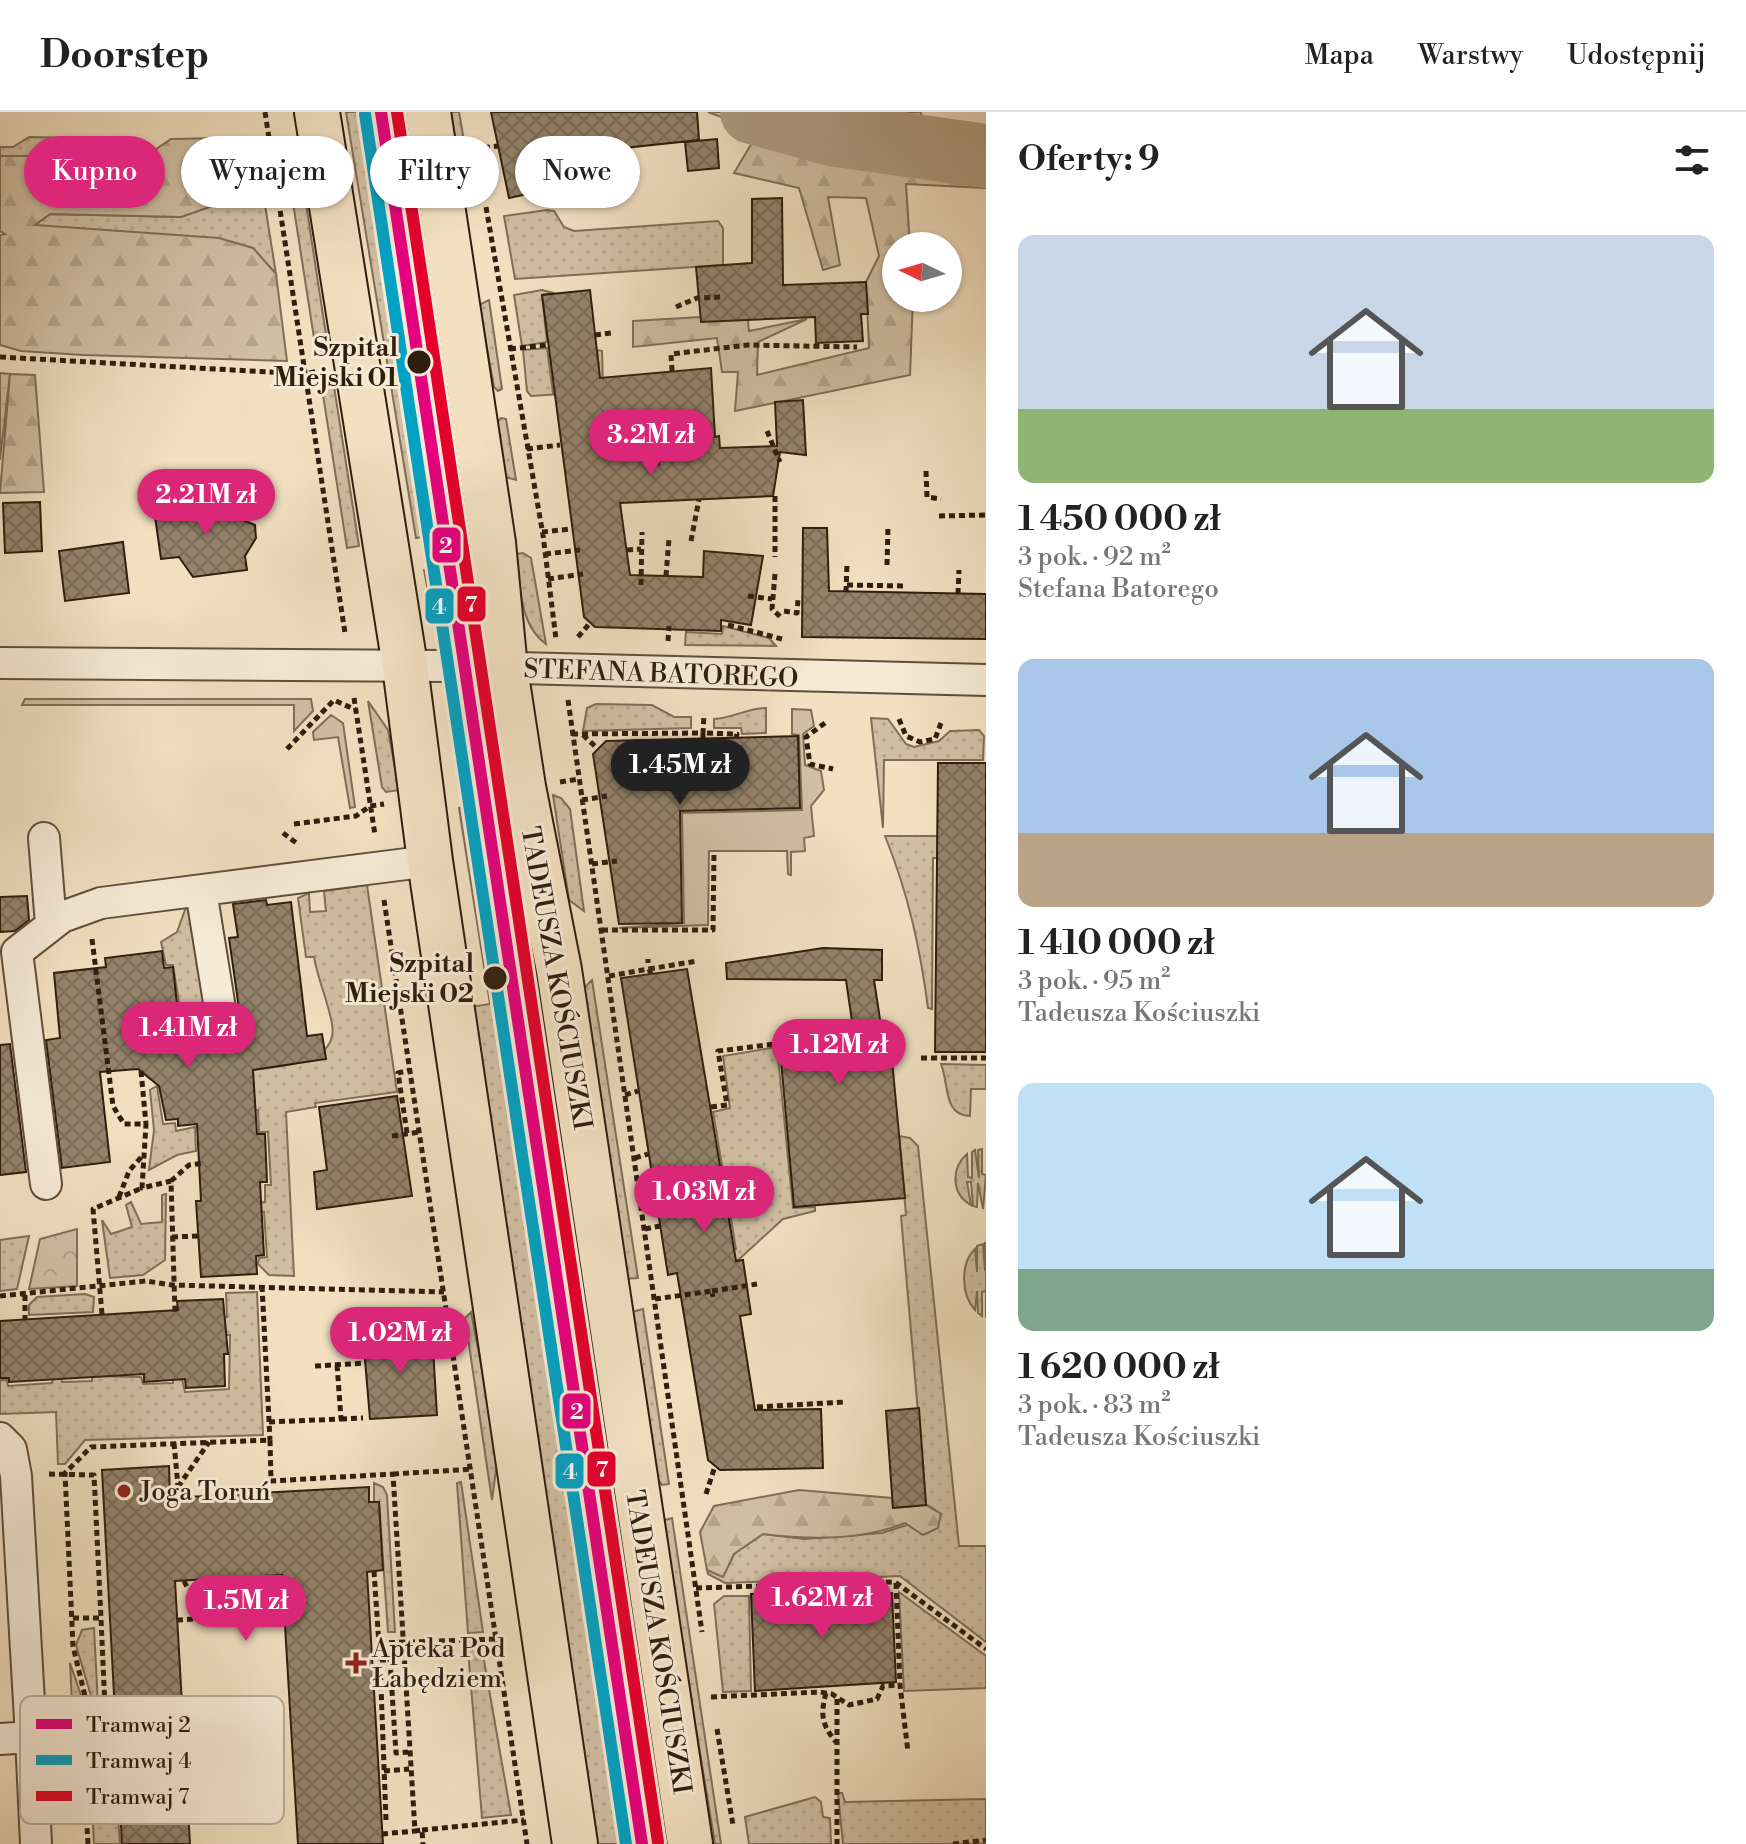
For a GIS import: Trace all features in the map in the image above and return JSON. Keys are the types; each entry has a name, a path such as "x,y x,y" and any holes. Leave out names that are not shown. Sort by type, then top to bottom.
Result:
{"main road":[{"path":"317,112 389,558 430,861 575,1844"},
{"name":"TADEUSZA KOŚCIUSZKI","path":"428,112 493,543 505,669 523,787 559,970 690,1844"}],"street":[{"name":"STEFANA BATOREGO","path":"0,663 349,668 405,666 986,680"},
{"path":"44,838 51,924"},
{"path":"46,1184 8,952 51,924 89,907 430,861"},
{"path":"201,891 223,1027"},
{"path":"10,1458 28,1696"},
{"path":"0,1739 20,1738"},
{"path":"35,1824 36,1844"}],"path":[{"path":"265,112 473,1469 527,1844"},
{"path":"485,208 563,669 702,1635"},
{"path":"676,307 697,298 722,297"},
{"path":"595,335 611,333"},
{"path":"510,349 547,345"},
{"path":"672,371 671,354 748,345 857,347"},
{"path":"0,357 305,374 359,362"},
{"path":"646,421 650,464 660,463"},
{"path":"767,431 780,462"},
{"path":"527,449 560,445"},
{"path":"926,471 927,497 941,499"},
{"path":"775,496 775,557"},
{"path":"691,541 699,499"},
{"path":"939,516 986,515"},
{"path":"887,565 888,527"},
{"path":"336,569 571,529"},
{"path":"641,585 642,532"},
{"path":"666,576 669,538"},
{"path":"627,550 642,549"},
{"path":"545,554 580,550"},
{"path":"847,564 846,588 905,586"},
{"path":"958,594 959,570"},
{"path":"548,579 583,574"},
{"path":"775,574 772,609 784,615 797,613 798,600"},
{"path":"748,596 772,599"},
{"path":"578,638 590,623"},
{"path":"728,625 782,639"},
{"path":"287,749 334,700"},
{"path":"703,736 704,714"},
{"path":"899,719 906,736 920,742 935,739 941,723"},
{"path":"825,723 806,737 810,764 833,769"},
{"path":"572,734 655,737 735,733 736,738"},
{"path":"582,734 598,749"},
{"path":"294,824 356,816 370,806 579,779"},
{"path":"582,800 607,796"},
{"path":"602,930 713,930 714,852"},
{"path":"592,864 617,861"},
{"path":"89,907 113,1106 124,1124 146,1124"},
{"path":"608,976 649,966 697,961"},
{"path":"711,1107 727,1105 718,1051 816,1039 839,1081"},
{"path":"921,1058 986,1058"},
{"path":"407,1133 398,1073 410,1070"},
{"path":"141,1071 139,1076 146,1124 142,1188"},
{"path":"625,1095 638,1091"},
{"path":"392,1136 420,1132"},
{"path":"119,1198 129,1171 144,1154"},
{"path":"635,1158 648,1154"},
{"path":"102,1314 93,1209 142,1188 171,1181 189,1165 204,1163"},
{"path":"171,1181 175,1313"},
{"path":"645,1229 660,1226"},
{"path":"172,1237 198,1236"},
{"path":"0,1296 146,1281 172,1285 444,1292"},
{"path":"655,1299 712,1294 757,1284"},
{"path":"262,1286 271,1481 473,1469"},
{"path":"25,1295 25,1319"},
{"path":"315,1366 366,1363"},
{"path":"337,1364 341,1419"},
{"path":"757,1407 845,1402"},
{"path":"269,1422 363,1418"},
{"path":"84,1696 75,1665 65,1473 91,1447 270,1440"},
{"path":"178,1487 209,1442"},
{"path":"174,1443 179,1497"},
{"path":"10,1458 65,1473 94,1475 104,1696"},
{"path":"706,1494 715,1466"},
{"path":"393,1474 409,1769 423,1844"},
{"path":"374,1571 386,1820"},
{"path":"233,1578 233,1621"},
{"path":"846,1600 847,1582"},
{"path":"696,1588 895,1582 986,1649"},
{"path":"895,1582 900,1685 908,1752"},
{"path":"73,1618 101,1618"},
{"path":"177,1620 211,1618"},
{"path":"379,1643 451,1643 497,1639"},
{"path":"380,1660 390,1660 396,1753 408,1752"},
{"path":"709,1682 714,1711"},
{"path":"711,1697 826,1693 846,1705 874,1701 883,1686 900,1685"},
{"path":"826,1693 822,1706 823,1726 836,1742"},
{"path":"837,1698 837,1844"},
{"path":"716,1726 733,1825"},
{"path":"384,1771 409,1769"},
{"path":"382,1834 524,1820"},
{"path":"87,1824 88,1844"},
{"path":"953,1844 986,1840"}],"green space":[{"path":"346,112 407,112 411,136 370,136 370,208 422,208 443,335 422,339 453,532 416,538 354,161 354,136 350,136"},
{"path":"451,112 459,112 463,136 455,136"},
{"path":"708,112 921,112 921,161 986,169 986,188 906,184 909,232 882,232 882,312 912,312 910,375 735,411 738,372 722,372 717,338 633,347 633,321 718,316 743,273 749,331 807,319 758,342 757,375 869,348 866,282 879,256 866,198 828,197 840,265 823,270 799,188 734,173 759,131"},
{"path":"181,139 181,208 206,208 181,217 50,214 35,225 219,238 253,248 276,274 287,361 83,355 21,351 0,345 0,235 5,234 0,231 0,156 24,156 24,208 165,208 165,143"},
{"path":"24,140 24,157 0,156 0,147 13,147"},
{"path":"206,208 266,208 276,274 253,248 34,226 50,214 181,217"},
{"path":"294,208 307,208 329,354 317,357"},
{"path":"554,211 564,227 574,231 718,221 723,228 723,265 515,279 504,216"},
{"path":"542,290 554,293 542,295 547,342 522,346 514,295"},
{"path":"489,300 502,389 498,391 494,387 479,305"},
{"path":"547,348 553,393 601,388 597,350 602,351 603,387 595,392 531,396 527,391 523,350"},
{"path":"0,373 10,374 0,460"},
{"path":"10,374 35,375 44,492 0,493"},
{"path":"333,380 359,546 347,548 321,382"},
{"path":"501,418 506,419 516,480 505,477 497,422"},
{"path":"523,553 531,558 546,644 530,626 522,603 516,554"},
{"path":"469,562 464,581 451,600 441,601 429,596 424,570"},
{"path":"723,626 769,638 776,646 685,645 686,632 722,634"},
{"path":"25,699 311,699 313,711 294,731 294,705 22,705"},
{"path":"368,701 388,730 399,790 386,792 382,787"},
{"path":"596,704 652,705 674,717 691,717 691,728 583,731 587,708"},
{"path":"766,708 766,733 742,734 741,728 714,728 714,719"},
{"path":"792,709 811,710 814,726 803,734 805,765 821,771 824,790 811,806 814,836 804,838 805,851 791,852 791,875 788,874 787,851 709,851 708,925 619,928 684,923 682,813 802,810 799,735 792,734"},
{"path":"331,715 343,723 355,807 350,808 338,737 314,740 313,732"},
{"path":"871,718 888,719 906,744 914,747 939,741 950,731 979,730 984,736 983,760 884,760 883,828"},
{"path":"467,743 480,746 488,753 493,776 458,782 455,748"},
{"path":"553,795 561,798 570,809 584,911 569,900"},
{"path":"498,802 525,980 569,1163 669,1844 596,1844 470,1007 490,1004 459,808"},
{"path":"885,836 986,836 986,858 933,858 932,1009 928,1008 907,899"},
{"path":"367,885 397,1092 315,1103 316,1107 286,1112 294,1276 269,1275 258,1264 259,1258 267,1257 264,1212 257,1211 255,1203 265,1202 265,1185 271,1185 268,1132 259,1132 258,1110 223,1116 206,1068 203,1046 185,1048 183,1026 174,1026 175,1017 181,1015 173,965 166,965 161,942 177,932 186,907 195,904 216,1047 238,1043 243,1071 301,1062 325,1049 332,1038 332,1024 314,957 306,957 298,898 309,893 310,912 326,911 324,891"},
{"path":"592,980 638,1278 625,1279 583,989"},
{"path":"777,1047 793,1208 815,1207 815,1211 783,1219 735,1263 727,1251 736,1249 713,1112 730,1108 723,1056"},
{"path":"941,1064 986,1065 986,1089 971,1089 970,1116 961,1115 951,1105"},
{"path":"157,1086 163,1124 175,1123 176,1131 195,1127 196,1151 177,1155 149,1170 154,1130 150,1090"},
{"path":"899,1136 910,1138 918,1146 959,1546 986,1546 986,1642 900,1576 725,1583 708,1574 707,1570 723,1577 734,1554 763,1534 804,1539 882,1533 941,1514 926,1504 901,1216 906,1215"},
{"path":"982,1149 982,1174 986,1175 983,1209 978,1183 977,1207 973,1206 971,1182 967,1182 971,1205 960,1194 956,1181 958,1166 967,1154 968,1177 972,1178 972,1152 975,1150 979,1178 978,1150"},
{"path":"166,1194 165,1260 143,1275 110,1278 102,1220 111,1234 132,1227 126,1205 131,1202 141,1224 162,1222 162,1195"},
{"path":"77,1229 77,1286 29,1289 40,1239"},
{"path":"29,1236 17,1289 0,1291 0,1240"},
{"path":"985,1243 986,1291 982,1292 982,1316 978,1313 977,1291 975,1310 967,1296 964,1279 967,1262 975,1249 977,1272 977,1246 983,1244 985,1271"},
{"path":"257,1292 263,1435 85,1440 65,1464 58,1464 56,1412 0,1414 0,1380 7,1380 8,1386 52,1383 53,1376 61,1376 62,1382 92,1381 92,1376 141,1377 143,1384 173,1383 173,1379 182,1379 185,1392 229,1389 230,1335 222,1335 221,1319 227,1317 226,1293"},
{"path":"85,1294 94,1297 93,1312 29,1315 29,1305 37,1297"},
{"path":"643,1309 669,1484 662,1485 657,1478 632,1312"},
{"path":"471,1312 498,1455 492,1500 465,1318"},
{"path":"461,1482 483,1632 468,1633 457,1483"},
{"path":"374,1483 383,1487 387,1495 395,1632 388,1632 379,1502 374,1502"},
{"path":"799,1490 892,1498 893,1508 926,1505 941,1514 938,1528 923,1535 905,1523 871,1533 835,1538 763,1534 734,1554 723,1577 707,1570 700,1532 714,1506"},
{"path":"672,1518 721,1844 715,1844 663,1528 665,1520"},
{"path":"899,1592 986,1656 986,1688 904,1691"},
{"path":"724,1596 749,1596 751,1691 723,1692 714,1604"},
{"path":"94,1628 97,1696 91,1696 76,1645 82,1630"},
{"path":"482,1649 511,1815 482,1818 468,1650"},
{"path":"70,1663 81,1696 72,1696"},
{"path":"838,1793 842,1793 845,1802 986,1799 986,1844 843,1844"},
{"path":"815,1797 821,1802 823,1817 830,1818 831,1844 749,1844 745,1817"},
{"path":"93,1824 119,1824 120,1844 94,1844"}],"building":[{"path":"491,112 697,112 699,140 640,146 640,136 515,136 515,197 509,198 499,136 496,136"},
{"path":"717,139 719,168 688,171 685,142"},
{"path":"782,198 783,285 866,282 868,314 861,314 863,341 816,343 815,317 701,322 696,267 752,263 752,199"},
{"path":"590,290 600,378 711,368 715,437 719,436 720,448 777,446 775,402 803,400 806,455 780,452 773,496 620,503 630,575 703,577 704,551 763,556 751,625 721,620 721,631 595,627 584,617 542,295"},
{"path":"237,498 240,519 255,525 256,538 245,556 247,570 193,577 179,557 161,559 154,509"},
{"path":"40,502 42,551 5,553 3,503"},
{"path":"803,528 827,528 829,591 986,594 986,639 802,637"},
{"path":"123,542 129,593 65,601 59,551"},
{"path":"798,736 800,808 680,811 682,923 619,924 593,754 606,741"},
{"path":"938,763 986,763 986,1052 935,1052"},
{"path":"27,896 29,920 15,931 0,932 0,897"},
{"path":"266,900 267,905 291,902 307,1036 322,1034 326,1059 253,1070 257,1134 265,1134 267,1182 260,1182 264,1255 256,1256 257,1274 201,1277 196,1201 201,1201 197,1124 178,1126 178,1119 166,1120 159,1086 138,1069 100,1072 110,1162 62,1168 46,1040 60,1038 54,973 106,967 105,958 162,951 164,968 173,967 182,1051 244,1044 229,938 238,937 233,904"},
{"path":"823,948 882,950 882,980 874,980 883,1039 890,1039 905,1198 794,1207 780,1049 855,1042 846,980 727,979 726,963"},
{"path":"687,969 736,1261 743,1260 751,1314 740,1316 755,1410 821,1409 823,1468 720,1470 708,1460 677,1273 668,1275 621,978"},
{"path":"10,1044 26,1172 0,1175 0,1045"},
{"path":"397,1096 412,1196 317,1209 314,1172 327,1170 319,1107"},
{"path":"223,1299 228,1354 224,1354 225,1386 186,1388 185,1379 144,1382 144,1374 9,1382 9,1378 0,1378 0,1321 178,1310 177,1301"},
{"path":"432,1332 437,1415 370,1419 363,1336"},
{"path":"919,1408 926,1505 893,1508 886,1411"},
{"path":"169,1466 170,1498 369,1487 369,1502 379,1502 383,1570 367,1572 383,1844 298,1844 282,1575 175,1581 182,1696 114,1696 102,1470"},
{"path":"841,1590 841,1595 892,1593 896,1682 755,1691 751,1594"},
{"path":"121,1824 189,1824 190,1844 122,1844"}],"waterway":[{"path":"752,112 831,134 986,156"}],"tram line":[{"name":"2","path":"381,112 642,1844"},
{"name":"7","path":"397,112 658,1842"},
{"name":"4","path":"365,114 626,1844"}],"place":[{"name":"Szpital Miejski 01","path":"419,362"},
{"name":"Szpital Miejski 02","path":"495,978"},
{"name":"Joga Toruń","path":"124,1491"},
{"name":"Apteka Pod Łabędziem","path":"356,1663"}]}
